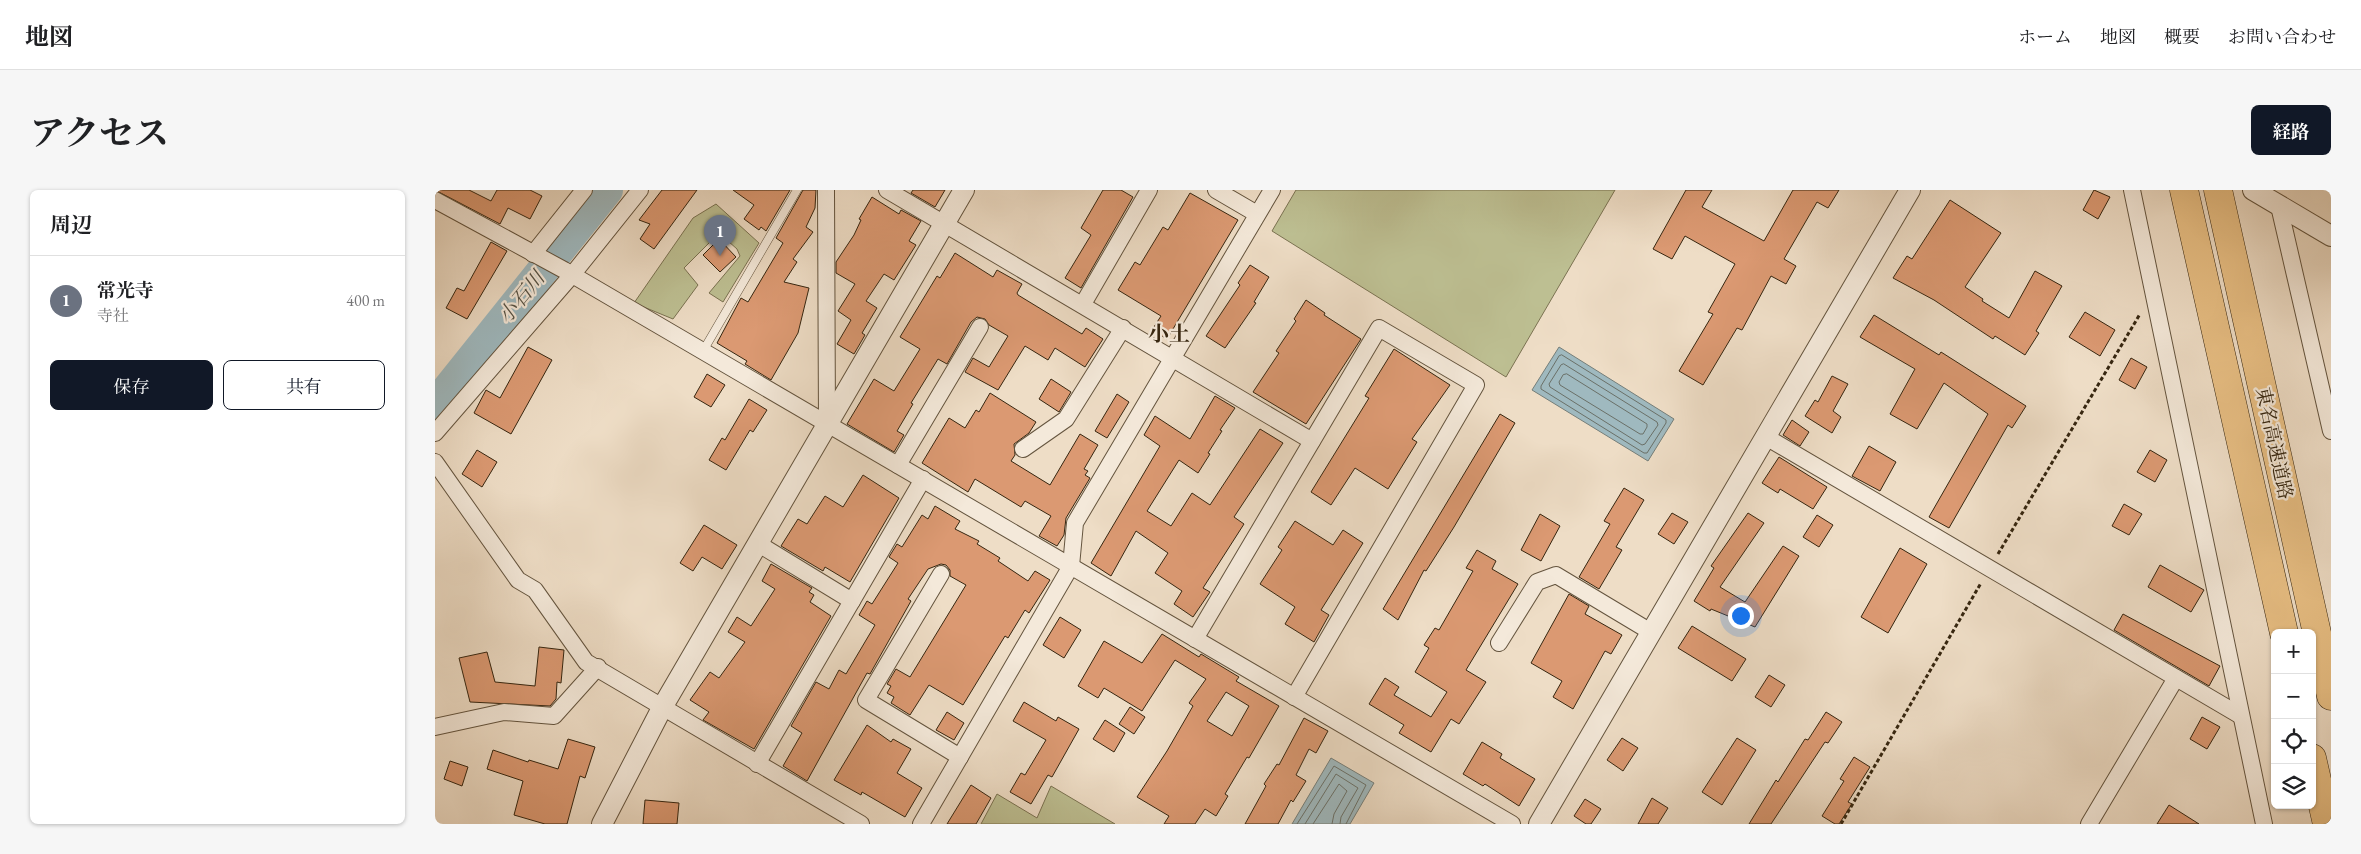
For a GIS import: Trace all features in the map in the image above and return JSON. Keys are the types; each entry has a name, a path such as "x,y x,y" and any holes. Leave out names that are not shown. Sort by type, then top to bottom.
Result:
{"highway":[{"name":"東名高速道路","path":"2184,190 2283,629"},
{"name":"東名高速道路","path":"2218,190 2331,696"},
{"path":"2313,764 2327,824"}],"street":[{"path":"533,254 584,190"},
{"path":"435,433 568,273 640,190"},
{"path":"825,190 827,423"},
{"path":"887,190 1083,304 1312,441"},
{"path":"602,824 663,706 964,190"},
{"path":"1083,304 1149,190"},
{"path":"1216,190 1257,214"},
{"path":"921,824 1071,566 1075,523 1272,190"},
{"path":"1539,824 1910,190"},
{"path":"2132,190 2264,824"},
{"path":"2268,196 2331,236"},
{"path":"2268,196 2331,431"},
{"path":"435,200 568,273 703,351 1512,824"},
{"path":"897,465 980,327"},
{"path":"1023,449 1066,419 1123,328"},
{"path":"1195,639 1379,328 1476,386 1294,696"},
{"path":"1766,437 2241,716"},
{"path":"435,462 518,580 535,590 586,662 598,667 757,764 861,824"},
{"path":"757,764 923,479"},
{"path":"757,544 852,601"},
{"path":"941,574 866,700 960,757"},
{"path":"1499,643 1537,582 1556,575 1651,632"},
{"path":"435,727 504,712 554,716 598,667"},
{"path":"2089,824 2176,678"}],"lane":[{"path":"703,351 797,190"}],"green space":[{"path":"1296,190 1615,190 1506,377 1272,231"},
{"path":"716,204 759,243 723,302 709,293 740,256 737,249 719,233 684,268 698,285 673,319 634,303 693,218"},
{"path":"1051,786 1115,824 981,824 997,794 1037,818"}],"water":[{"path":"1559,347 1674,419 1648,461 1532,390"},
{"path":"1331,758 1374,783 1350,824 1292,824"}],"building":[{"path":"435,190 469,190 491,201 497,190 530,190 542,196 530,219 508,208 500,224"},
{"path":"662,190 697,190 654,249 640,239 650,224 639,220"},
{"path":"733,190 790,190 766,231 761,227 759,230 744,219 754,205"},
{"path":"803,190 816,190 815,208 806,227 813,232 793,259 797,262 784,282 809,288 798,333 771,380 745,364 747,361 717,343 741,298 748,302 783,243 776,238"},
{"path":"913,190 945,190 935,207 911,193"},
{"path":"1103,190 1121,190 1133,197 1081,288 1065,278 1091,235 1081,228"},
{"path":"1686,190 1712,190 1702,207 1764,241 1793,190 1839,190 1828,208 1817,202 1784,259 1796,266 1786,284 1771,276 1742,330 1737,328 1703,385 1679,371 1713,314 1708,312 1735,264 1685,236 1672,259 1653,249"},
{"path":"2094,190 2110,197 2098,219 2083,210"},
{"path":"1190,193 1238,220 1167,339 1152,330 1161,316 1118,290 1135,262 1140,265 1163,227 1168,230"},
{"path":"872,197 899,214 901,210 921,221 909,241 916,245 894,280 884,274 866,301 877,308 862,333 865,335 854,354 837,344 851,320 838,311 855,284 836,273 836,262 854,235 861,220 859,219"},
{"path":"1950,200 2001,233 1965,287 1983,299 1982,301 2009,318 2035,271 2062,286 2036,331 2039,333 2025,355 1995,336 1993,339 1934,300 1893,278 1907,256 1912,259"},
{"path":"719,239 736,257 720,272 703,255"},
{"path":"491,242 507,251 467,319 446,308 457,288 464,291"},
{"path":"955,253 993,277 997,270 1022,284 1017,293 1018,295 1082,334 1086,328 1103,339 1085,367 1055,348 1048,360 1025,346 998,390 965,372 973,358 989,367 1008,336 989,325 985,319 977,317 971,322 947,364 938,359 911,403 913,404 897,431 904,435 894,452 847,424 874,379 894,391 920,349 900,337 937,276 940,278"},
{"path":"1250,265 1269,277 1254,302 1256,303 1225,348 1206,336 1240,285 1238,283"},
{"path":"1306,300 1325,313 1324,315 1361,339 1306,424 1253,392 1279,353 1276,351 1296,321 1294,319"},
{"path":"2085,312 2115,330 2100,356 2069,337"},
{"path":"1874,315 1939,355 1941,352 2026,406 2012,428 2008,425 1949,528 1929,517 1988,414 1944,383 1917,429 1890,414 1915,369 1860,337"},
{"path":"528,347 552,360 511,434 474,413 486,390 500,398"},
{"path":"1394,349 1450,385 1412,439 1417,442 1388,489 1355,468 1331,505 1311,492 1369,398 1365,396"},
{"path":"2131,358 2147,367 2135,389 2119,380"},
{"path":"707,374 725,385 711,407 694,397"},
{"path":"1832,376 1848,384 1833,411 1841,417 1832,433 1805,416 1815,400 1818,402"},
{"path":"1051,379 1071,392 1059,412 1039,399"},
{"path":"990,393 1036,422 1029,433 1014,444 1015,455 1011,461 1050,485 1080,434 1098,445 1084,469 1088,471 1085,475 1090,478 1066,518 1064,535 1057,546 1039,536 1051,516 1025,501 1021,507 975,479 968,492 922,463 949,418 965,428 976,410 979,412"},
{"path":"1117,394 1129,402 1107,438 1095,431"},
{"path":"1215,396 1235,408 1220,430 1222,431 1208,453 1210,454 1198,473 1179,460 1147,511 1171,526 1192,493 1210,505 1260,429 1283,443 1234,517 1244,524 1203,588 1210,592 1193,617 1174,604 1182,591 1155,573 1168,553 1136,531 1111,576 1091,563 1160,446 1144,435 1155,416 1190,439"},
{"path":"749,399 767,410 753,432 750,430 726,470 709,460 722,438 725,440"},
{"path":"1500,414 1515,423 1454,527 1426,571 1424,570 1398,620 1383,609"},
{"path":"1792,420 1809,432 1800,446 1783,435"},
{"path":"1869,446 1896,462 1880,491 1852,476"},
{"path":"477,450 497,462 482,487 462,474"},
{"path":"2150,450 2167,460 2155,482 2137,472"},
{"path":"1779,457 1827,487 1813,509 1780,489 1778,493 1762,483"},
{"path":"863,475 899,498 850,582 825,567 823,571 781,546 798,519 807,524 825,496 843,507"},
{"path":"1624,488 1644,500 1616,547 1622,550 1599,589 1579,577 1610,524 1604,521"},
{"path":"2124,504 2142,514 2129,535 2112,526"},
{"path":"935,506 960,521 955,529 979,541 977,544 1000,558 998,561 1028,581 1035,571 1050,580 1029,613 1025,610 1008,638 1005,636 963,705 929,685 910,715 891,703 894,697 887,693 891,686 887,684 896,669 910,677 966,585 950,576 950,570 946,565 941,564 928,569 908,599 911,601 870,674 867,673 807,781 783,766 802,733 791,726 816,682 829,689 839,670 846,674 875,625 859,615 867,601 872,604 898,563 889,557 897,544 902,547 922,515 928,519"},
{"path":"1672,513 1688,522 1674,544 1658,534"},
{"path":"1748,513 1764,523 1720,587 1745,602 1783,546 1799,556 1755,627 1711,609 1710,611 1694,601 1714,568 1711,566"},
{"path":"1540,514 1560,526 1541,561 1521,550"},
{"path":"1817,515 1833,525 1819,547 1803,537"},
{"path":"1295,521 1333,545 1343,530 1363,543 1321,610 1329,615 1314,642 1285,624 1295,607 1260,584 1282,550 1278,547"},
{"path":"704,525 737,545 722,569 702,557 693,571 680,563"},
{"path":"1900,548 1927,564 1888,633 1861,617"},
{"path":"1477,550 1496,561 1492,569 1518,584 1466,670 1486,682 1459,724 1451,719 1431,752 1399,733 1404,725 1369,704 1385,678 1399,687 1394,695 1431,717 1447,692 1415,672 1429,648 1424,645 1435,628 1439,630 1473,571 1466,568"},
{"path":"771,564 812,588 809,592 814,595 810,602 831,616 754,749 703,720 709,712 690,700 710,672 719,678 745,642 728,632 737,617 751,626 775,589 762,581"},
{"path":"2160,565 2204,590 2191,612 2148,587"},
{"path":"1569,594 1589,606 1585,614 1622,635 1611,654 1605,651 1573,709 1553,697 1562,681 1531,663"},
{"path":"2123,614 2220,666 2209,686 2114,630"},
{"path":"1060,617 1081,630 1064,658 1043,645"},
{"path":"1692,626 1746,659 1732,681 1678,648"},
{"path":"1162,634 1199,657 1201,654 1239,677 1236,681 1279,706 1249,758 1247,757 1225,794 1228,796 1216,816 1205,809 1195,824 1164,824 1169,816 1137,797 1167,751 1193,706 1189,703 1206,679 1175,660 1142,711 1104,688 1098,698 1078,686 1104,641 1142,663","holes":["1226,692 1249,706 1232,736 1207,721"]},
{"path":"539,647 564,650 561,683 557,682 556,699 550,706 470,702 459,658 487,652 495,682 535,686"},
{"path":"1769,675 1785,685 1771,707 1755,697"},
{"path":"1024,702 1056,721 1058,717 1079,729 1052,777 1048,775 1031,804 1010,792 1021,773 1025,775 1046,740 1013,721"},
{"path":"1130,707 1145,717 1134,734 1119,724"},
{"path":"947,712 964,723 954,740 936,730"},
{"path":"1826,712 1842,722 1828,743 1825,742 1771,824 1749,824 1776,780 1778,782 1805,739 1808,740"},
{"path":"2202,717 2220,727 2207,749 2190,739"},
{"path":"1304,718 1328,731 1316,753 1309,749 1296,775 1306,781 1293,802 1291,800 1278,824 1245,824 1266,786 1264,784 1277,764 1279,765"},
{"path":"1105,720 1125,733 1114,752 1093,739"},
{"path":"867,725 891,742 893,739 911,749 897,773 922,788 905,817 862,792 861,795 834,780"},
{"path":"1622,738 1638,748 1623,771 1607,760"},
{"path":"1737,738 1756,750 1722,805 1702,792"},
{"path":"568,739 595,747 585,778 580,776 567,824 545,824 514,815 523,781 487,769 493,750 528,762 529,760 558,769"},
{"path":"1482,742 1502,754 1500,758 1535,779 1519,806 1485,784 1483,786 1463,774"},
{"path":"1854,757 1870,767 1848,802 1852,804 1839,824 1835,824 1822,816 1844,781 1840,779"},
{"path":"450,761 468,767 462,786 444,779"},
{"path":"971,785 991,798 976,824 947,824"},
{"path":"1652,798 1668,808 1658,824 1638,824"},
{"path":"1585,799 1601,809 1591,824 1586,824 1574,816"},
{"path":"645,800 679,803 677,824 643,824"},
{"path":"2169,805 2199,824 2157,824"}],"waterway":[{"name":"小石川","path":"435,405 607,190"}],"place":[{"name":"常光寺","path":"720,256"}],"district":[{"name":"小土","path":"1169,334"}]}
